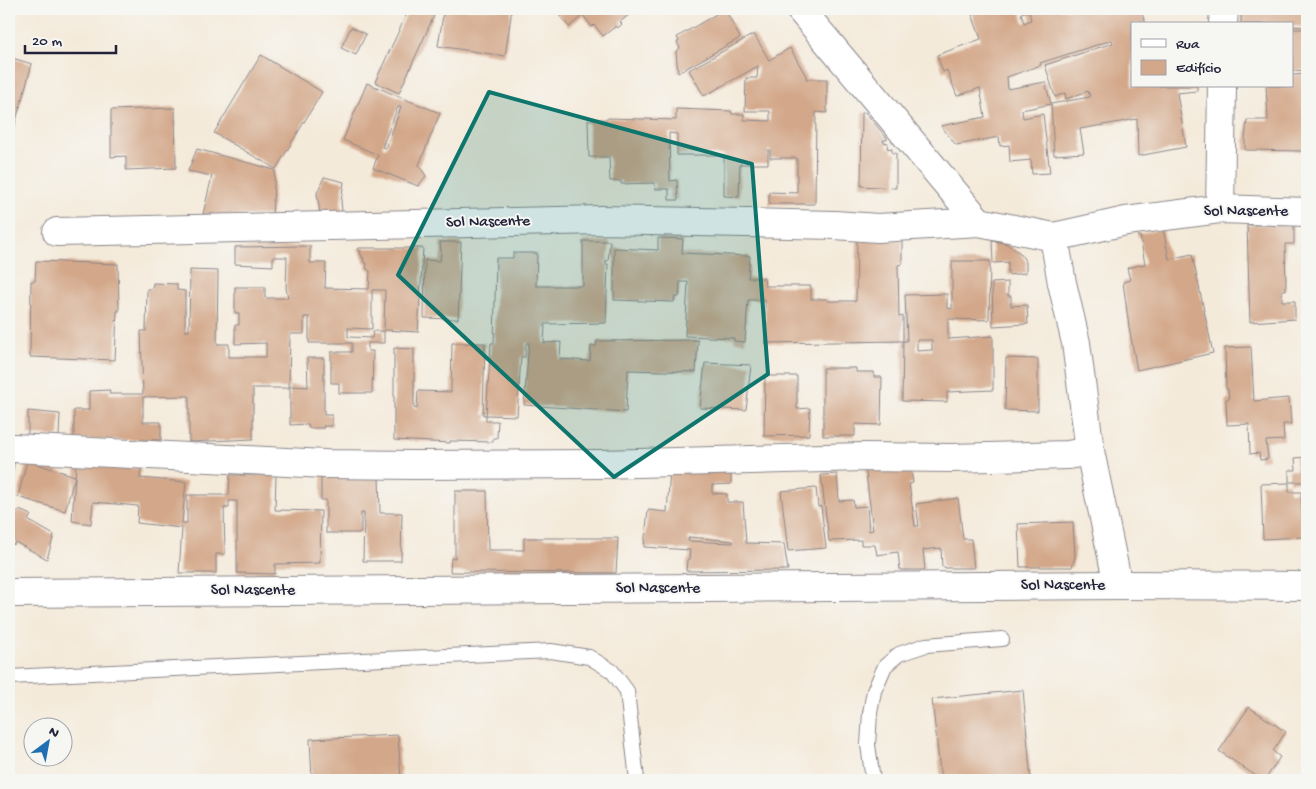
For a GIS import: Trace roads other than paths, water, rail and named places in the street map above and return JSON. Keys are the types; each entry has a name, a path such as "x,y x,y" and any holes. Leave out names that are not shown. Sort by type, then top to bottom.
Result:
{"street":[{"path":"800,9 979,222"},
{"path":"1223,22 1224,9"},
{"path":"1220,209 1222,88"},
{"name":"Sol Nascente","path":"57,232 602,220 835,225 878,228 979,222 1054,237 1126,221 1220,209 1307,212"},
{"path":"1054,237 1076,343 1090,451 1118,585"},
{"path":"14,448 325,464 404,465 610,464 864,457 951,458 1068,454 1090,451"},
{"name":"Sol Nascente","path":"9,593 1118,585 1307,586"}],"lane":[{"path":"872,780 868,745 870,713 874,692 886,666 899,654 926,645 1002,639"},
{"path":"9,678 551,651 589,657 612,670 627,691 637,780"}]}
